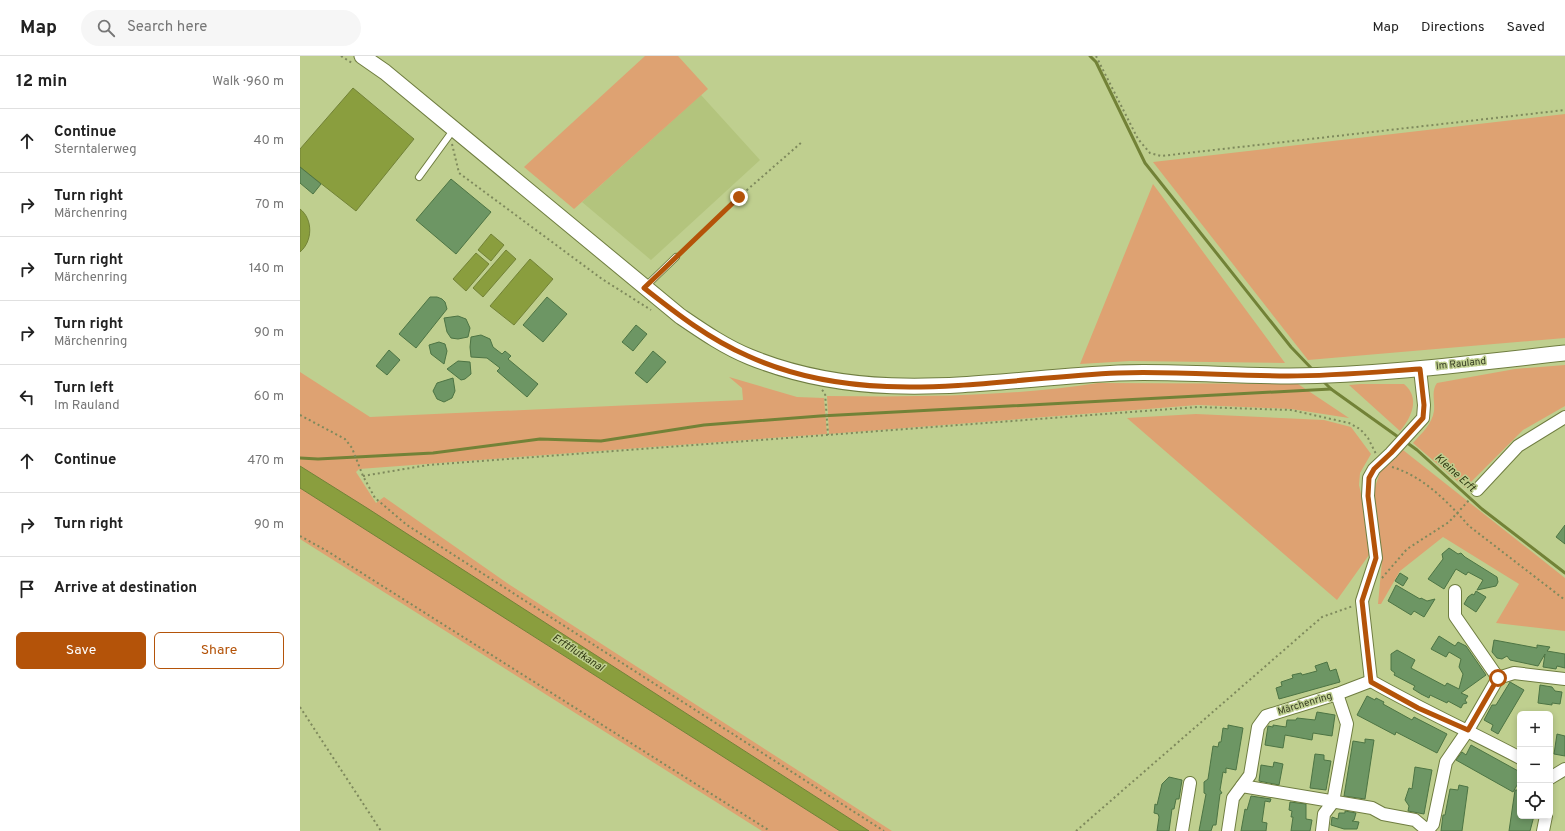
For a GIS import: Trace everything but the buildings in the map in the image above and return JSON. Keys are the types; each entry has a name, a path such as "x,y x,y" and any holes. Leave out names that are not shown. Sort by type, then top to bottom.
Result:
{"street":[{"name":"Im Rauland","path":"362,56 386,72 644,288 699,329 748,356 801,374 857,384 917,387 966,386 1118,373 1288,376 1332,374 1420,369 1565,353"},
{"path":"1420,369 1424,405 1423,418 1391,453 1377,465 1369,478 1368,488 1376,558 1362,601 1371,682 1418,708 1468,730 1517,756"},
{"path":"1475,493 1518,446 1565,417"},
{"path":"1455,591 1455,616 1498,678"},
{"path":"1242,786 1372,808 1383,814 1414,820 1428,831 1433,824 1446,762 1468,730 1498,678 1514,673 1565,679"},
{"name":"Märchenring","path":"1228,831 1233,798 1250,775 1258,727 1266,716 1371,682"},
{"path":"1322,831 1324,814 1333,802 1347,724 1337,694"},
{"path":"1553,776 1565,769"},
{"path":"1182,831 1190,783"},
{"path":"1543,831 1545,819"}],"lane":[{"path":"419,177 454,130"},
{"path":"644,288 676,257"}],"path":[{"path":"1096,56 1138,139 1150,153 1161,156 1565,110"},
{"path":"676,257 739,197 802,142"},
{"path":"825,393 828,435"},
{"path":"363,476 428,465 1198,408 1291,410 1349,424 1360,429 1371,444 1377,456 1377,465 1384,468 1392,467 1423,482 1457,512 1469,526 1565,600"},
{"path":"300,415 345,439 352,448 363,476 376,498 407,525 884,831"},
{"path":"1377,584 1407,549 1449,522 1475,493"},
{"path":"300,536 770,831"},
{"path":"1076,831 1322,617 1362,601"},
{"path":"300,707 381,831"}],"shaded area":[{"path":"645,56 678,56 708,89 574,209 524,167"},
{"path":"701,95 760,160 651,260 582,202"},
{"path":"1565,114 1565,338 1308,360 1153,162"},
{"path":"1153,184 1285,363 1130,361 1080,364"},
{"path":"1565,365 1565,406 1523,430 1465,488 1413,443 1426,428 1433,416 1434,389 1437,383 1515,369"},
{"path":"300,372 370,417 743,400 742,388 729,377 797,397 824,398 827,434 359,469 356,472 376,503 384,497 507,583 892,831 869,831 300,466"},
{"path":"1098,383 1298,384 1349,418 1291,409 1198,405 829,434 827,396 929,396 996,394 1064,388"},
{"path":"1404,384 1409,390 1412,395 1413,402 1411,414 1400,431 1349,385"},
{"path":"1196,414 1324,420 1351,427 1371,454 1360,473 1359,485 1366,516 1369,555 1337,600 1127,418"},
{"path":"1403,450 1565,578 1565,631 1496,623 1519,584 1443,537 1400,571 1381,604 1378,604 1382,561 1375,515 1375,487 1380,472"},
{"path":"300,488 840,831 762,831 300,539"}],"water":[{"path":"353,88 414,139 356,211 300,167 300,149"},
{"path":"300,209 307,218 310,230 307,242 300,252"},
{"path":"491,234 504,245 491,261 478,250"},
{"path":"506,250 516,259 483,297 473,288"},
{"path":"476,253 489,264 466,291 453,279"},
{"path":"530,259 553,279 514,325 490,306"},
{"name":"Erftflutkanal","path":"300,466 869,831 840,831 300,488"}],"waterway":[{"path":"1090,56 1096,62 1145,163 1291,347 1313,370"},
{"name":"Kleine Erft","path":"1322,380 1331,389 1401,439"},
{"path":"300,458 318,459 433,453 540,439 601,441 704,425 820,416 1331,389"},
{"name":"Kleine Erft","path":"1406,442 1417,450 1482,509 1565,573"}],"route":[{"path":"739,197 644,288 680,316 717,340 748,356 801,374 857,384 917,387 966,386 1118,373 1288,376 1420,369 1424,405 1423,418 1391,453 1377,465 1369,478 1368,496 1376,558 1368,577 1362,601 1371,682 1418,708 1468,730 1498,678"}]}
